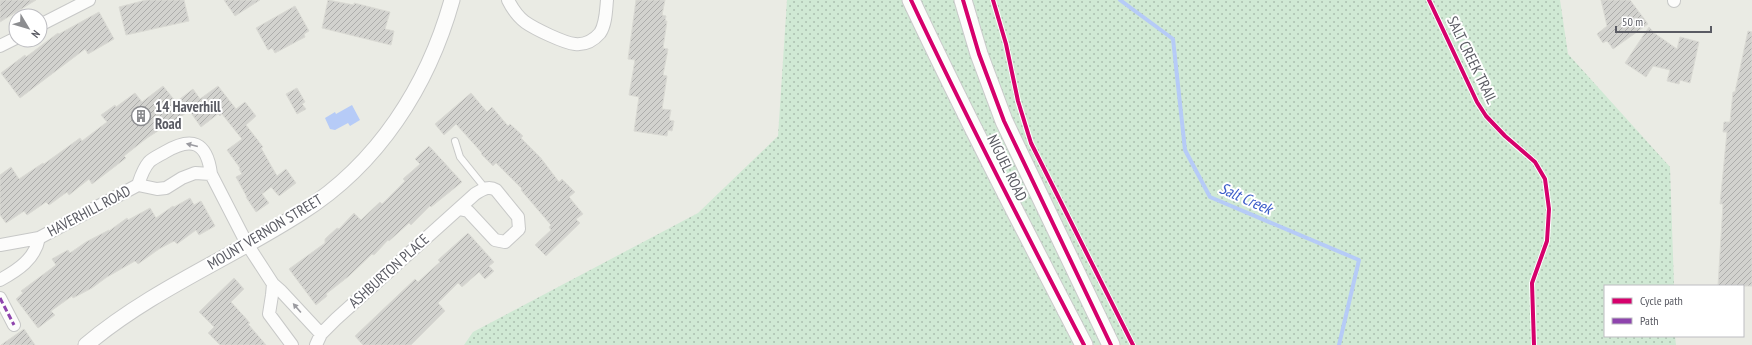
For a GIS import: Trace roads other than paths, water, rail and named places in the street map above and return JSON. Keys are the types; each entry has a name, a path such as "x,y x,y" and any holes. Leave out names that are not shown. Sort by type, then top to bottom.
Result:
{"main road":[{"name":"NIGUEL ROAD","path":"911,0 945,73 1005,194 1084,345"},
{"name":"NIGUEL ROAD","path":"963,0 979,54 1004,121 1111,345"}],"street":[{"path":"48,21 89,0"},
{"name":"MOUNT VERNON STREET","path":"86,345 151,299 290,219 322,198 352,172 386,135 403,111 437,48 452,0"},
{"path":"508,0 516,14 532,26 570,43 582,44 592,40 603,27 607,0"},
{"name":"HAVERHILL ROAD","path":"138,185 142,172 150,161 178,145 188,142 197,145 205,151 210,162 211,174 247,244"},
{"name":"HAVERHILL ROAD","path":"0,245 40,238 138,185 157,189 166,188 182,178 195,173 211,174"},
{"path":"459,209 468,211 495,240 505,242 520,229 518,218 496,190 492,188 485,188"},
{"name":"ASHBURTON PLACE","path":"247,244 272,284 281,291 318,339 475,194 485,188"},
{"name":"HAVERHILL ROAD","path":"0,280 26,264 34,253 40,238"},
{"path":"272,284 269,314 292,345"},
{"path":"0,298 14,325"}],"lane":[{"path":"455,141 460,157 485,188"}],"water":[{"path":"352,105 360,120 350,126 348,123 335,130 330,129 325,118"}],"waterway":[{"name":"Salt Creek","path":"1120,0 1173,39 1185,150 1210,197 1359,260 1339,345"}],"place":[{"name":"14 Haverhill Road","path":"141,116"}]}
